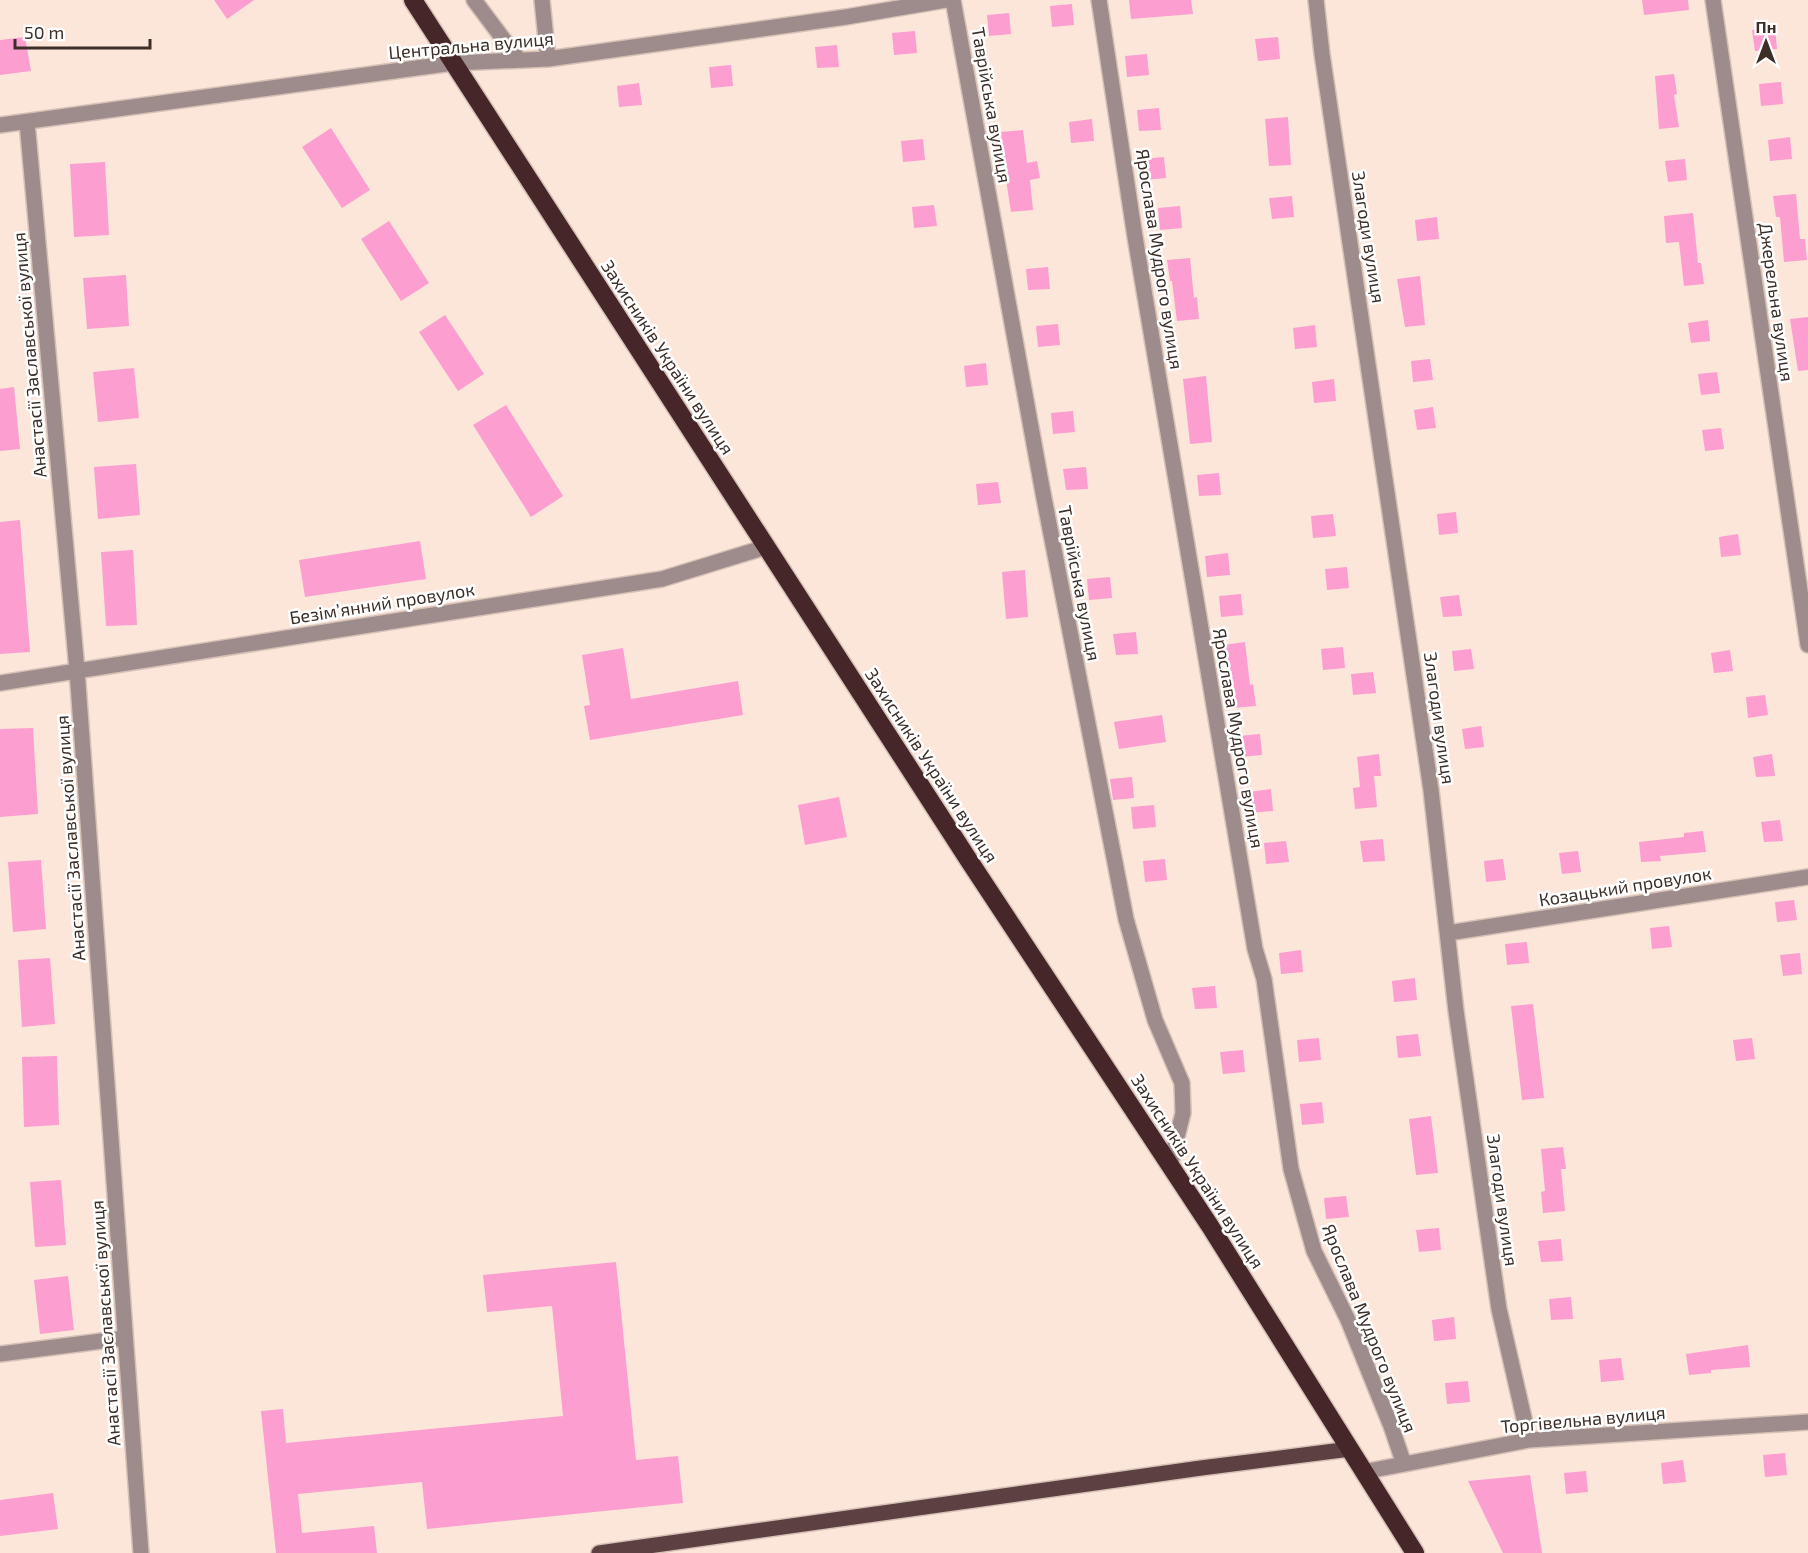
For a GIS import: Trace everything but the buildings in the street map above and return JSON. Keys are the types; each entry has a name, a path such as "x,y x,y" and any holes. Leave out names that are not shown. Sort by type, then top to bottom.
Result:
{"highway":[{"name":"Захисників України вулиця","path":"412,0 974,869 1170,1165 1415,1553"}],"main road":[{"path":"599,1553 1350,1449"}],"street":[{"path":"474,0 519,60"},
{"path":"542,0 548,59"},
{"name":"Центральна вулиця","path":"0,125 453,63 548,59 846,17 946,0"},
{"name":"Таврійська вулиця","path":"953,0 1043,493 1126,919 1155,1020 1182,1083 1183,1113 1170,1165"},
{"name":"Ярослава Мудрого вулиця","path":"1099,0 1136,237 1255,949 1264,979 1291,1170 1314,1251 1348,1320 1404,1464"},
{"name":"Злагоди вулиця","path":"1316,0 1322,54 1431,790 1456,1011 1499,1310 1528,1440"},
{"name":"Джерельна вулиця","path":"1713,0 1808,645"},
{"name":"Анастасії Заславської вулиця","path":"27,122 77,670 141,1553"},
{"name":"Безімʼянний провулок","path":"0,683 663,579 766,547"},
{"name":"Козацький провулок","path":"1448,933 1808,877"},
{"path":"0,1354 125,1338"},
{"name":"Торгівельна вулиця","path":"1363,1472 1528,1440 1808,1422"}]}
